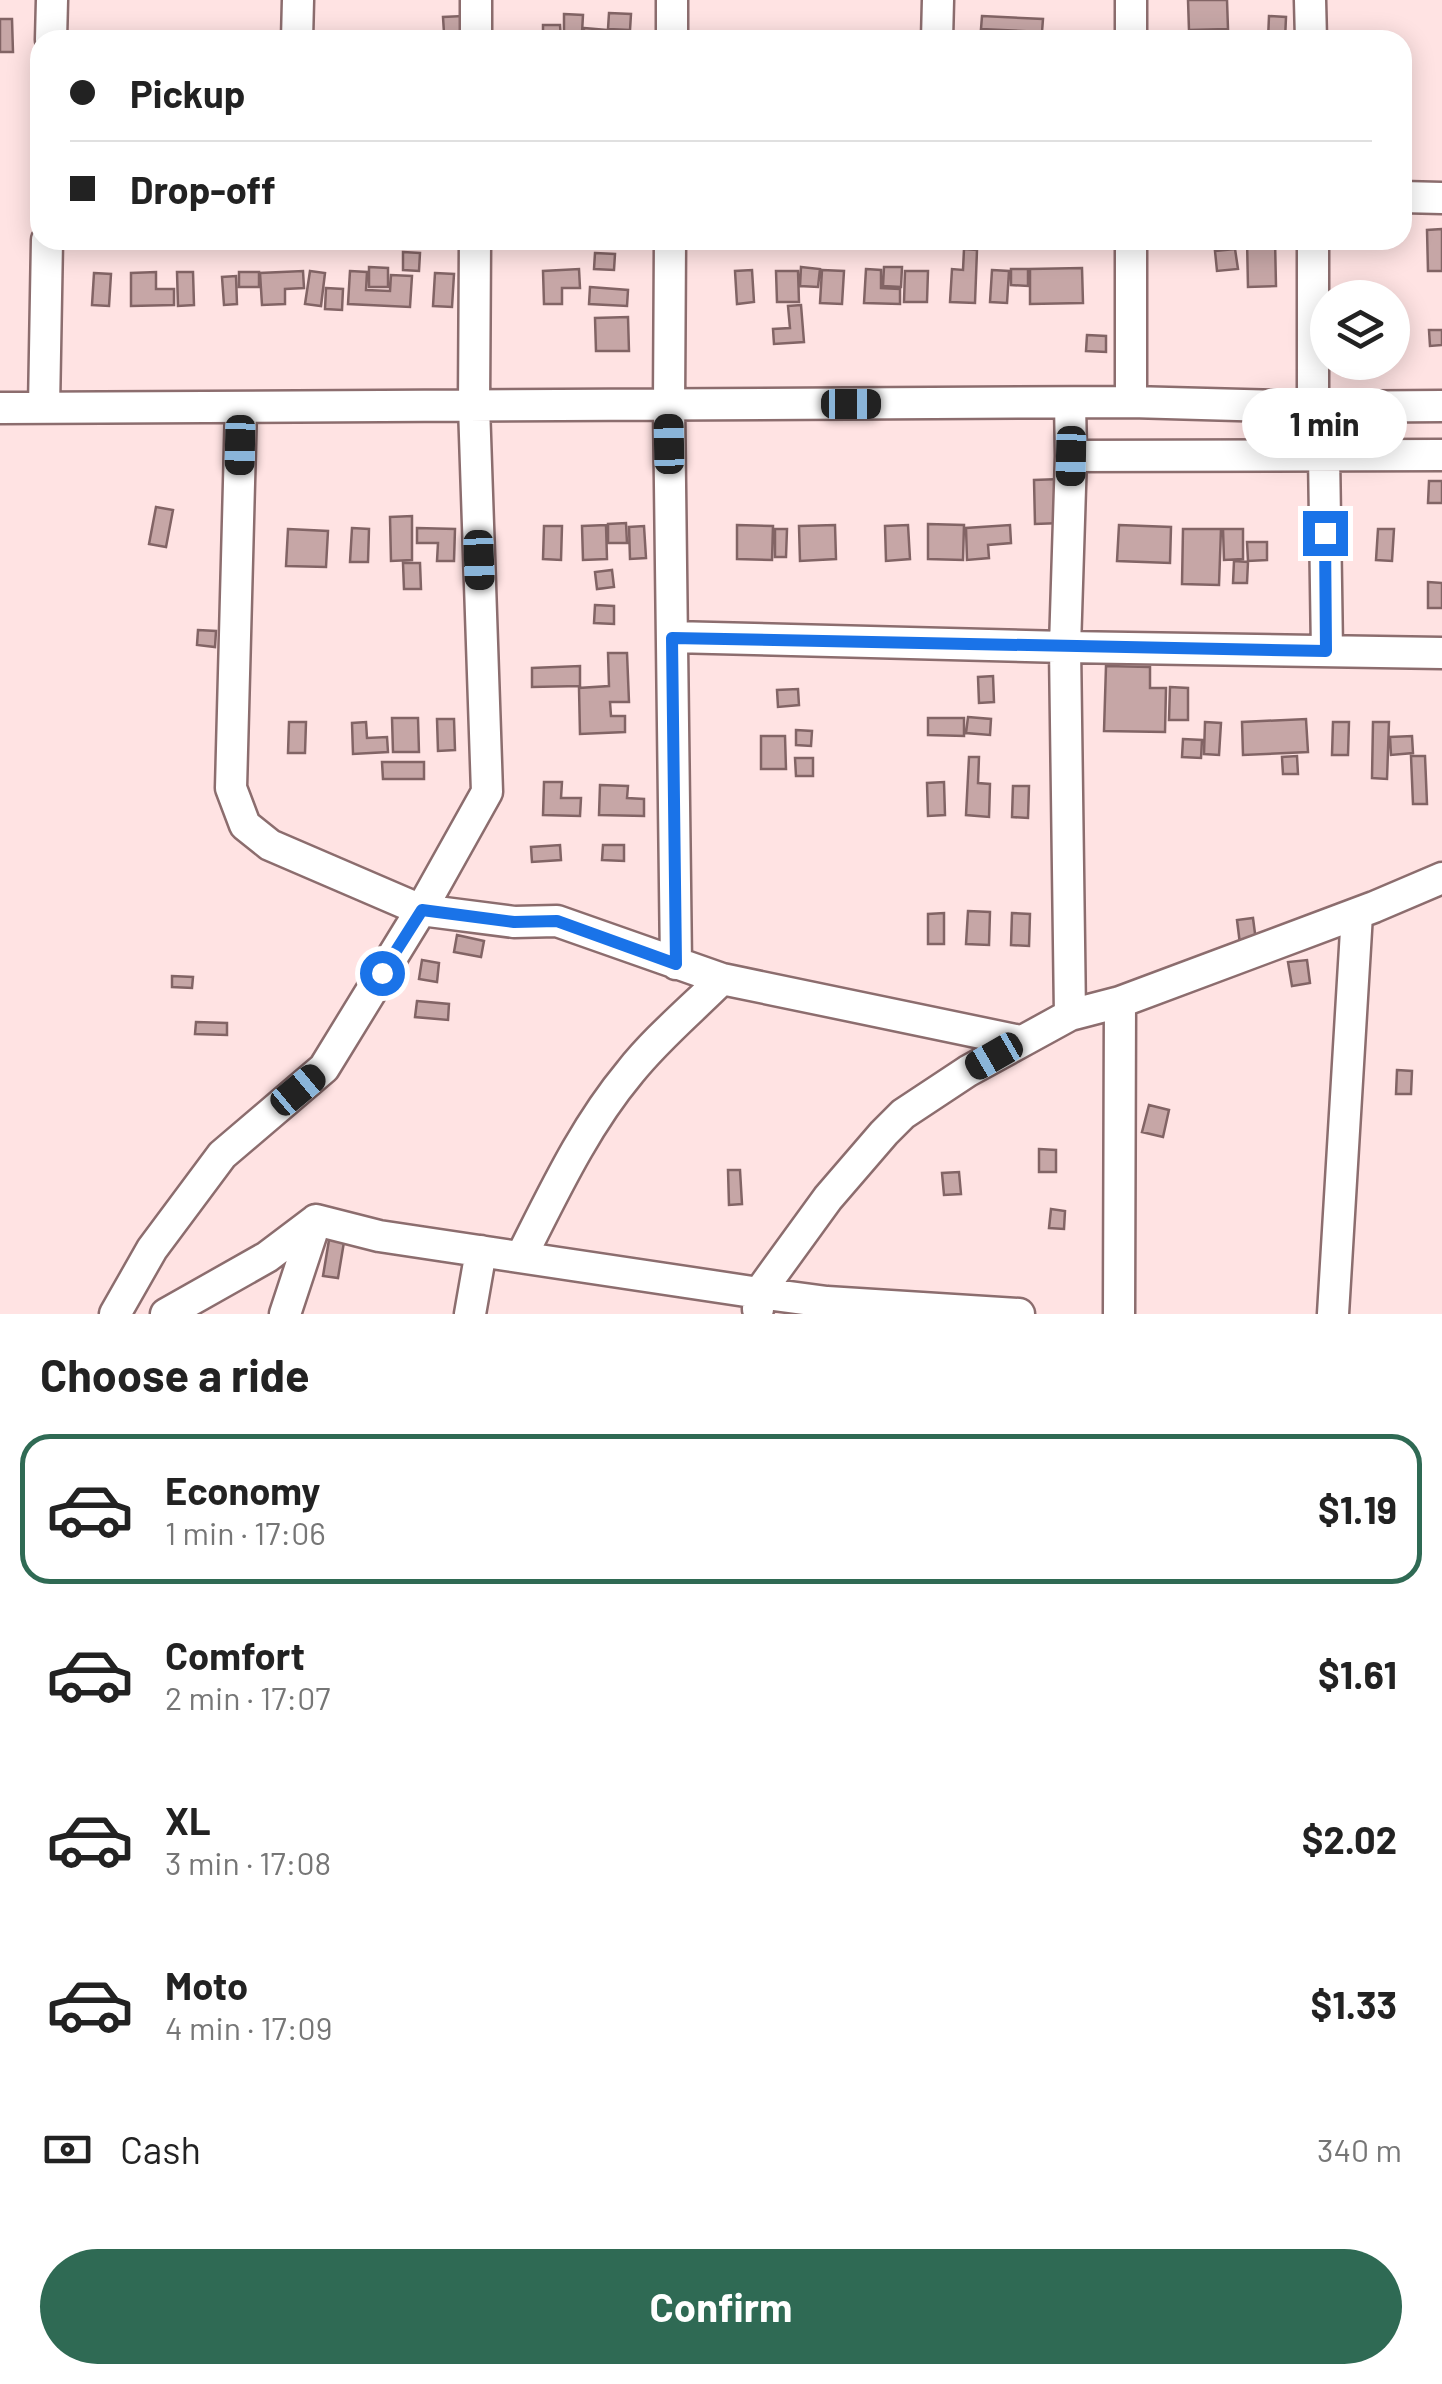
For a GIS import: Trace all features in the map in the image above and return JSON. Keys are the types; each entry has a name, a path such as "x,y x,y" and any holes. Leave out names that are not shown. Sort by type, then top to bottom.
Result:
{"street":[{"path":"51,30 52,0"},
{"path":"297,30 298,0"},
{"path":"476,0 476,30"},
{"path":"672,0 672,30"},
{"path":"937,30 938,0"},
{"path":"1131,0 1131,30"},
{"path":"1310,0 1311,30"},
{"path":"1412,198 1442,198"},
{"path":"44,408 47,250"},
{"path":"115,1314 152,1249 222,1155 324,1068 422,910 486,792 474,406 475,250"},
{"path":"670,250 676,964"},
{"path":"1131,402 1132,250"},
{"path":"1313,250 1313,407"},
{"path":"0,408 1131,402 1442,406"},
{"path":"1070,403 1066,647 1070,1015"},
{"path":"241,407 231,788 245,825 270,845 422,910 514,922 557,921 722,979 1020,1041"},
{"path":"1324,454 1326,651"},
{"path":"1071,456 1442,455"},
{"path":"672,638 1442,653"},
{"path":"758,1304 828,1198 902,1114 955,1078 1070,1015 1120,1002 1357,914 1442,878"},
{"path":"1332,1314 1357,914"},
{"path":"521,1257 593,1123 630,1071 722,979"},
{"path":"1119,1314 1120,1002"},
{"path":"316,1220 379,1236 521,1257 758,1304 826,1302 1019,1314"},
{"path":"166,1314 266,1257 316,1220"},
{"path":"285,1314 316,1220"},
{"path":"470,1314 482,1251"}],"building":[{"path":"1188,0 1227,0 1228,29 1189,30"},
{"path":"609,13 631,14 630,30 608,29"},
{"path":"564,14 583,15 582,30 564,30"},
{"path":"463,16 463,30 444,30 443,17"},
{"path":"982,16 1043,19 1042,30 981,29"},
{"path":"1269,16 1286,17 1285,30 1268,30"},
{"path":"0,19 12,19 13,52 0,52"},
{"path":"543,25 560,25 560,30 543,30"},
{"path":"1442,229 1442,271 1428,271 1427,230"},
{"path":"964,250 977,250 975,303 950,302 952,269 963,270"},
{"path":"1235,250 1238,269 1217,271 1215,251"},
{"path":"1247,250 1275,250 1276,286 1248,287"},
{"path":"403,252 420,253 419,271 403,270"},
{"path":"595,253 615,254 614,270 594,269"},
{"path":"369,267 388,268 388,287 369,287"},
{"path":"801,267 820,269 818,287 800,286"},
{"path":"884,267 902,267 901,287 883,286"},
{"path":"1082,268 1083,303 1030,304 1030,269"},
{"path":"579,269 580,288 562,288 562,304 544,304 543,271"},
{"path":"866,269 881,270 881,288 900,289 900,304 864,303"},
{"path":"1011,269 1028,269 1028,286 1011,285"},
{"path":"752,270 754,302 737,304 735,271"},
{"path":"822,270 844,271 842,304 820,303"},
{"path":"992,270 1009,271 1007,303 990,302"},
{"path":"303,271 304,288 285,289 285,304 262,305 260,273"},
{"path":"310,271 325,273 321,306 305,304"},
{"path":"350,271 367,272 366,290 390,291 391,275 412,276 410,307 348,304"},
{"path":"776,271 798,271 799,302 777,302"},
{"path":"905,271 928,271 927,302 904,302"},
{"path":"156,272 156,289 174,289 174,305 131,306 131,273"},
{"path":"177,272 193,272 194,305 178,306"},
{"path":"239,272 259,272 259,287 239,287"},
{"path":"94,273 111,274 109,306 92,305"},
{"path":"435,273 454,274 452,307 433,306"},
{"path":"236,276 237,304 224,305 222,277"},
{"path":"590,287 628,290 627,306 589,304"},
{"path":"326,288 343,289 342,310 325,309"},
{"path":"801,305 804,342 774,344 773,329 790,328 788,306"},
{"path":"628,317 629,351 596,351 595,318"},
{"path":"1429,330 1442,330 1442,345 1430,346"},
{"path":"1087,335 1106,336 1106,352 1086,351"},
{"path":"1060,479 1061,523 1035,524 1034,480"},
{"path":"1429,481 1442,481 1442,503 1428,503"},
{"path":"156,507 173,510 166,547 149,544"},
{"path":"412,516 412,560 391,561 390,517"},
{"path":"626,523 627,543 608,543 608,524"},
{"path":"928,524 964,525 963,560 928,559"},
{"path":"606,525 607,559 583,560 582,526"},
{"path":"737,525 773,526 772,560 737,559"},
{"path":"835,525 836,559 800,561 799,526"},
{"path":"908,525 910,559 886,561 885,526"},
{"path":"1010,525 1011,543 988,545 989,558 967,560 966,528"},
{"path":"1119,525 1171,527 1170,563 1117,561"},
{"path":"544,526 562,526 561,560 543,559"},
{"path":"644,526 646,558 630,559 629,527"},
{"path":"352,528 369,529 368,562 350,562"},
{"path":"417,528 455,529 454,561 437,561 438,543 417,543"},
{"path":"288,529 328,531 326,567 286,566"},
{"path":"775,529 787,529 786,557 775,557"},
{"path":"1183,529 1221,529 1219,585 1182,584"},
{"path":"1223,529 1243,529 1243,559 1224,560"},
{"path":"1378,529 1394,529 1392,561 1376,560"},
{"path":"1247,542 1267,542 1267,560 1248,561"},
{"path":"1234,561 1248,562 1247,583 1233,583"},
{"path":"403,563 420,563 421,589 404,589"},
{"path":"612,570 614,587 597,589 595,572"},
{"path":"1428,582 1442,583 1442,608 1428,608"},
{"path":"595,605 614,606 614,624 594,623"},
{"path":"198,630 216,631 215,647 197,645"},
{"path":"608,653 627,653 629,702 610,702 611,716 625,716 625,732 580,734 579,688 609,686"},
{"path":"580,666 580,686 532,687 532,668"},
{"path":"1106,666 1150,667 1150,688 1166,688 1165,732 1104,731"},
{"path":"993,676 994,702 979,703 978,677"},
{"path":"1170,687 1188,688 1188,720 1169,720"},
{"path":"798,689 799,705 778,707 777,690"},
{"path":"968,717 991,719 990,735 966,733"},
{"path":"392,718 418,718 419,752 393,752"},
{"path":"928,718 964,718 964,736 928,735"},
{"path":"437,719 454,719 455,750 438,751"},
{"path":"1306,719 1308,752 1243,755 1242,722"},
{"path":"289,722 306,722 305,753 288,753"},
{"path":"366,722 367,738 387,737 388,752 353,754 352,723"},
{"path":"1205,722 1221,723 1219,755 1204,754"},
{"path":"1333,722 1349,722 1348,755 1332,755"},
{"path":"1373,722 1389,722 1387,779 1372,778"},
{"path":"796,730 812,731 811,746 796,745"},
{"path":"761,736 785,736 786,769 761,769"},
{"path":"1412,736 1413,753 1391,755 1390,737"},
{"path":"1183,739 1202,740 1201,758 1182,757"},
{"path":"1297,756 1298,774 1283,774 1282,757"},
{"path":"1411,756 1425,756 1427,804 1413,804"},
{"path":"969,757 979,757 978,783 990,784 989,817 966,815"},
{"path":"795,758 813,758 813,776 796,776"},
{"path":"382,762 424,762 424,779 383,779"},
{"path":"544,782 562,782 561,798 581,798 580,816 543,815"},
{"path":"944,782 945,815 928,816 927,783"},
{"path":"600,785 628,786 627,798 644,799 644,816 599,815"},
{"path":"1013,786 1029,786 1028,818 1012,817"},
{"path":"560,845 561,860 532,862 531,847"},
{"path":"603,845 624,845 624,861 602,860"},
{"path":"968,911 990,912 989,945 966,944"},
{"path":"944,913 944,944 928,944 928,914"},
{"path":"1012,913 1030,914 1029,946 1011,945"},
{"path":"1253,918 1257,949 1241,952 1237,920"},
{"path":"457,935 484,941 481,957 454,952"},
{"path":"422,960 439,963 437,982 419,979"},
{"path":"1307,960 1310,983 1292,986 1288,962"},
{"path":"172,976 193,977 192,988 172,987"},
{"path":"417,1001 449,1004 448,1020 415,1017"},
{"path":"196,1022 227,1023 227,1035 195,1034"},
{"path":"1397,1070 1412,1071 1411,1094 1396,1094"},
{"path":"1149,1105 1169,1110 1163,1137 1142,1132"},
{"path":"1039,1149 1056,1150 1056,1172 1039,1172"},
{"path":"728,1170 740,1170 742,1204 729,1205"},
{"path":"959,1172 961,1194 944,1195 942,1173"},
{"path":"1051,1209 1065,1211 1064,1229 1049,1228"},
{"path":"330,1234 345,1236 338,1278 323,1276"}],"route":[{"path":"382,973 422,910 514,922 557,921 676,964 672,638 1326,651 1325,533"}]}
